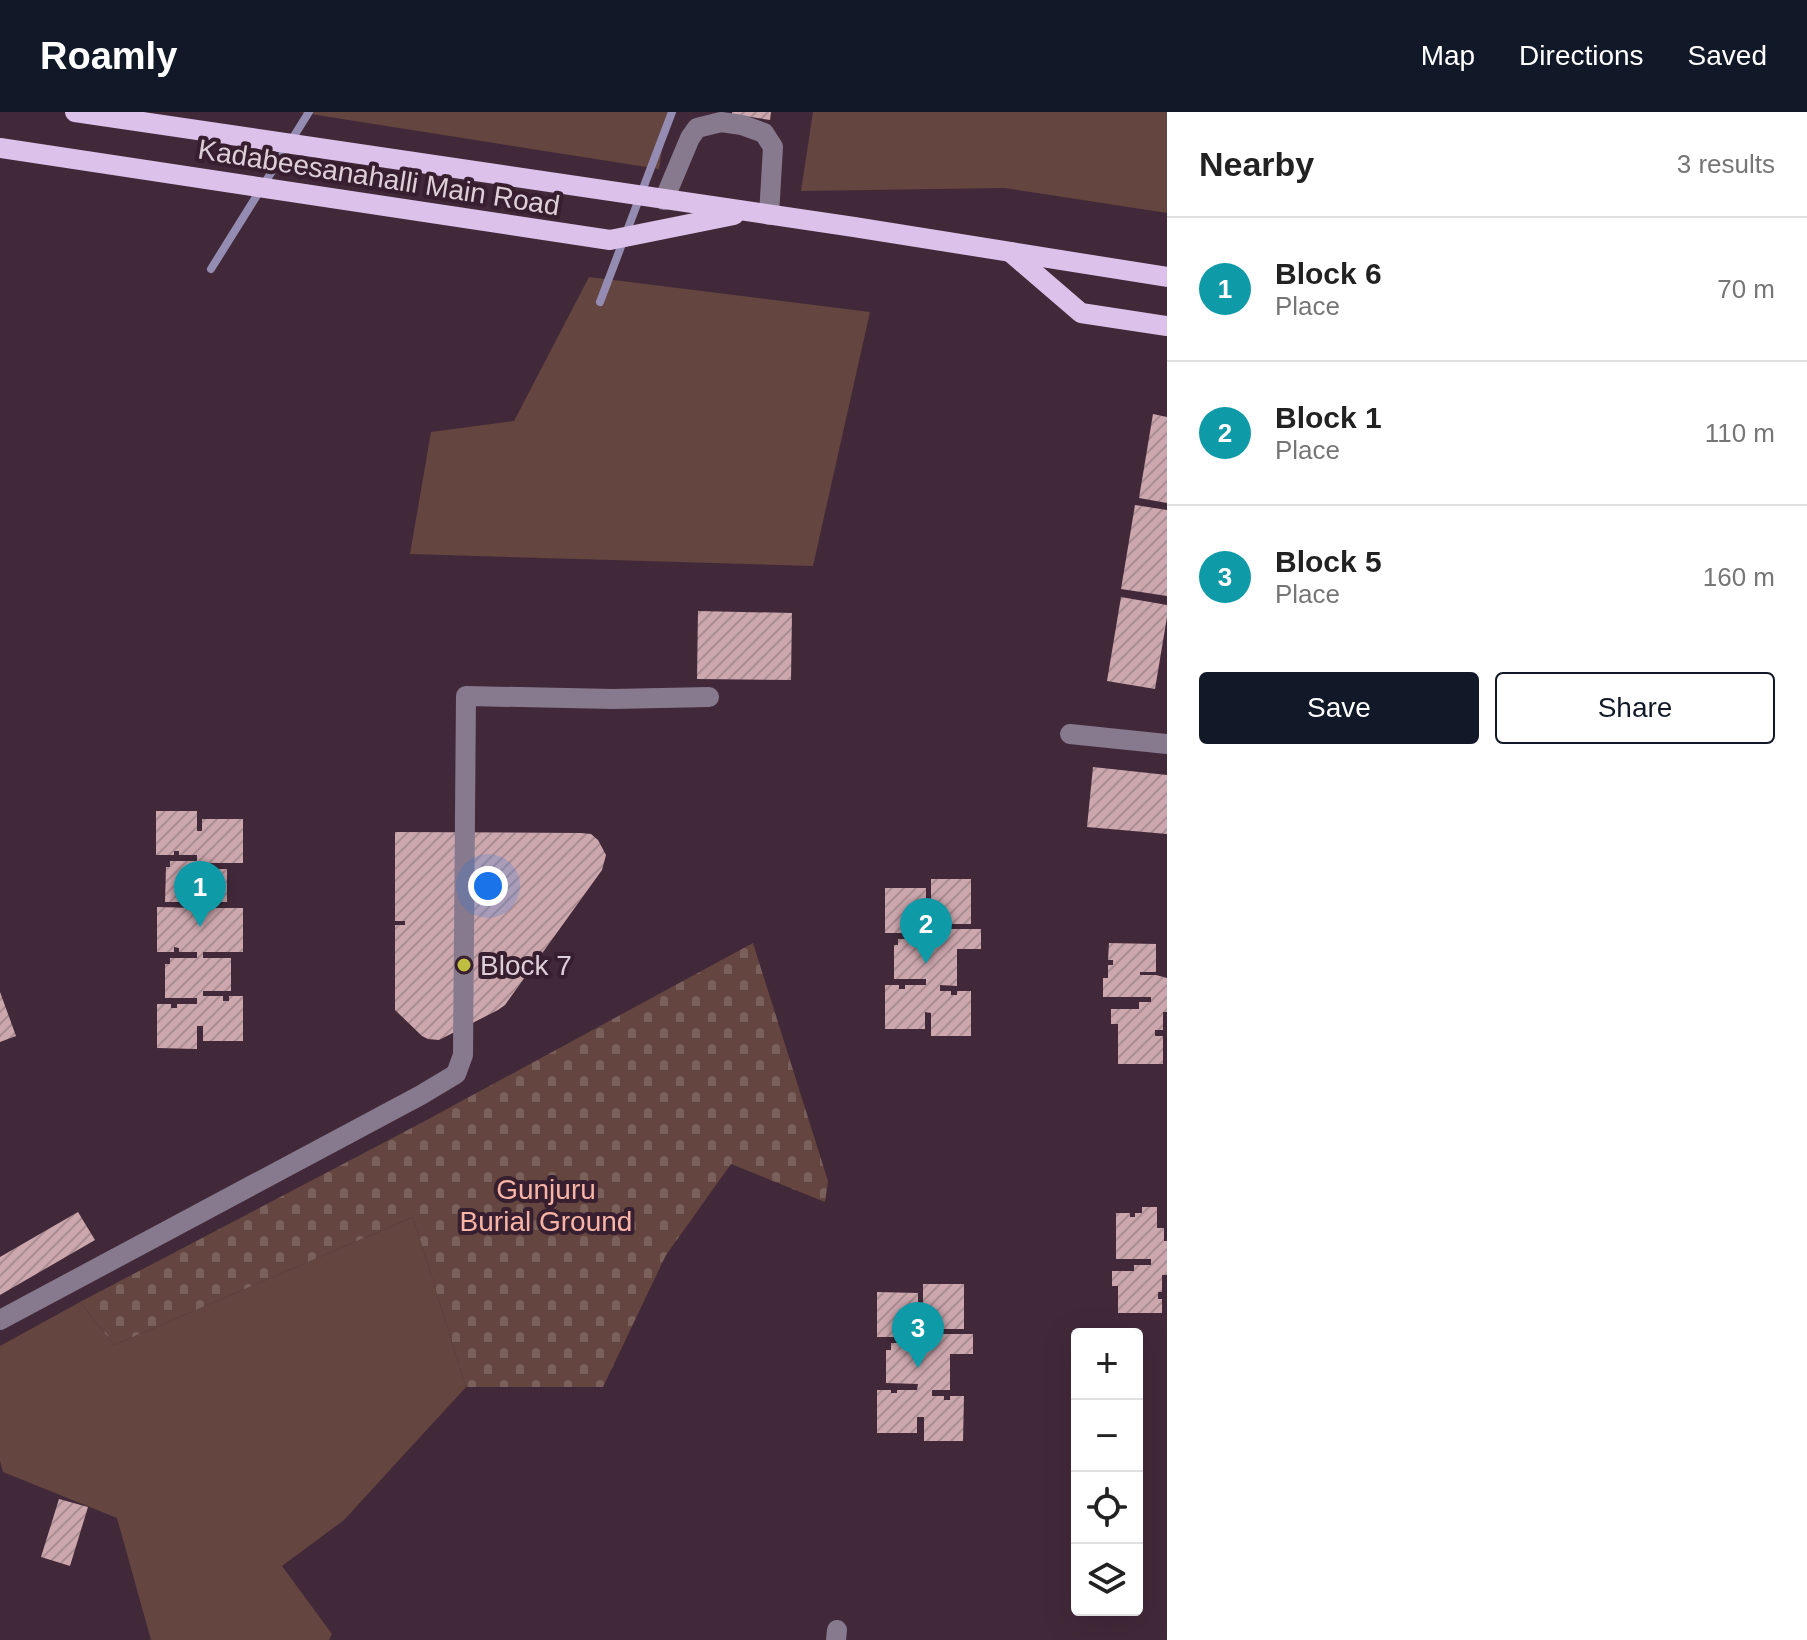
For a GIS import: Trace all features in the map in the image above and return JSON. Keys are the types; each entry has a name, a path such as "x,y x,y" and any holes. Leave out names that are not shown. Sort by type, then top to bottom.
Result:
{"main road":[{"name":"Kadabeesanahalli Main Road","path":"75,112 1167,277"},
{"name":"Kadabeesanahalli Main Road","path":"0,148 610,240 759,214"},
{"path":"1010,252 1081,313 1167,326"}],"street":[{"path":"664,200 697,128 721,122 742,125 764,133 773,147 759,214"},
{"path":"0,1320 456,1074 463,1055 466,696 709,697"},
{"path":"1070,734 1167,744"}],"green space":[{"path":"298,112 668,112 659,169"},
{"path":"813,112 1167,112 1167,213 1005,188 801,191"},
{"path":"589,277 870,312 813,566 410,554 431,432 514,421"},
{"name":"Gunjuru Burial Ground","path":"753,943 828,1181 825,1202 731,1164 666,1255 603,1387 466,1387 413,1217 114,1345 80,1302 423,1122"},
{"path":"413,1217 466,1387 344,1520 282,1566 332,1634 329,1640 151,1640 117,1518 3,1472 0,1461 0,1346 80,1302 114,1345"}],"building":[{"path":"732,112 771,112 770,120"},
{"path":"1153,414 1167,417 1167,503 1139,498"},
{"path":"1135,505 1167,510 1167,596 1121,589"},
{"path":"1121,597 1167,605 1155,689 1107,681"},
{"path":"698,611 792,613 791,680 697,679"},
{"path":"1093,767 1167,775 1167,834 1087,827"},
{"path":"156,811 197,811 197,831 202,831 202,819 243,819 243,863 203,863 203,869 227,869 227,902 203,902 203,908 243,908 243,952 203,952 203,958 231,958 231,991 203,991 203,996 223,996 223,1001 229,1001 229,996 243,996 243,1041 203,1041 203,1026 197,1026 197,1049 157,1048 157,1004 171,1004 171,1008 177,1008 177,1004 197,1004 197,998 165,998 165,964 170,964 170,958 197,958 197,952 179,952 179,948 174,947 174,952 157,952 157,907 197,908 197,902 165,902 166,867 170,867 170,861 197,861 197,855 179,855 179,851 174,851 174,855 156,855"},
{"name":"Block 7","path":"395,832 591,834 606,855 602,870 505,1005 439,1040 422,1036 395,1010 395,925 405,925 405,921 395,921"},
{"path":"931,879 971,879 971,924 940,924 940,929 981,929 981,949 957,949 957,986 940,985 940,991 951,991 951,995 957,995 957,991 971,991 971,1036 931,1036 931,1013 925,1012 925,1029 885,1029 885,985 899,985 899,989 905,989 905,985 926,985 926,979 894,979 894,945 898,945 898,939 925,939 925,933 908,933 908,928 902,928 902,933 885,933 885,888 926,888 926,900 931,900"},
{"path":"1109,943 1156,944 1156,972 1140,972 1140,975 1167,978 1167,1012 1163,1012 1163,1030 1155,1030 1155,1036 1163,1036 1163,1064 1118,1064 1118,1024 1111,1024 1111,1009 1139,1009 1139,1002 1151,1002 1151,997 1103,997 1103,978 1108,978 1108,965 1113,965 1113,960 1108,960"},
{"path":"0,992 16,1036 0,1042"},
{"path":"1142,1207 1157,1207 1157,1228 1164,1228 1164,1241 1167,1241 1167,1275 1162,1275 1162,1292 1158,1292 1158,1299 1162,1299 1162,1313 1118,1313 1118,1286 1112,1286 1112,1271 1134,1271 1134,1265 1151,1265 1151,1259 1116,1259 1116,1213 1130,1213 1130,1217 1135,1217 1135,1213 1142,1213"},
{"path":"78,1212 95,1240 0,1295 0,1257"},
{"path":"923,1284 964,1284 964,1329 932,1329 932,1334 973,1334 973,1354 950,1354 950,1390 932,1390 932,1396 944,1396 944,1400 950,1400 950,1396 964,1396 963,1441 924,1441 924,1417 917,1417 917,1433 877,1433 877,1390 897,1393 897,1390 917,1390 918,1384 886,1383 886,1350 891,1350 891,1343 917,1343 917,1337 900,1337 900,1332 894,1332 894,1337 877,1337 877,1292 918,1293 918,1304 923,1304"},
{"path":"59,1499 88,1507 70,1566 41,1557"}],"waterway":[{"path":"211,269 309,112"},
{"path":"600,302 672,112"}],"place":[{"name":"Block 6","path":"200,927"},
{"name":"Block 1","path":"926,964"},
{"name":"Block 7","path":"464,965"},
{"name":"Block 5","path":"918,1368"}]}
